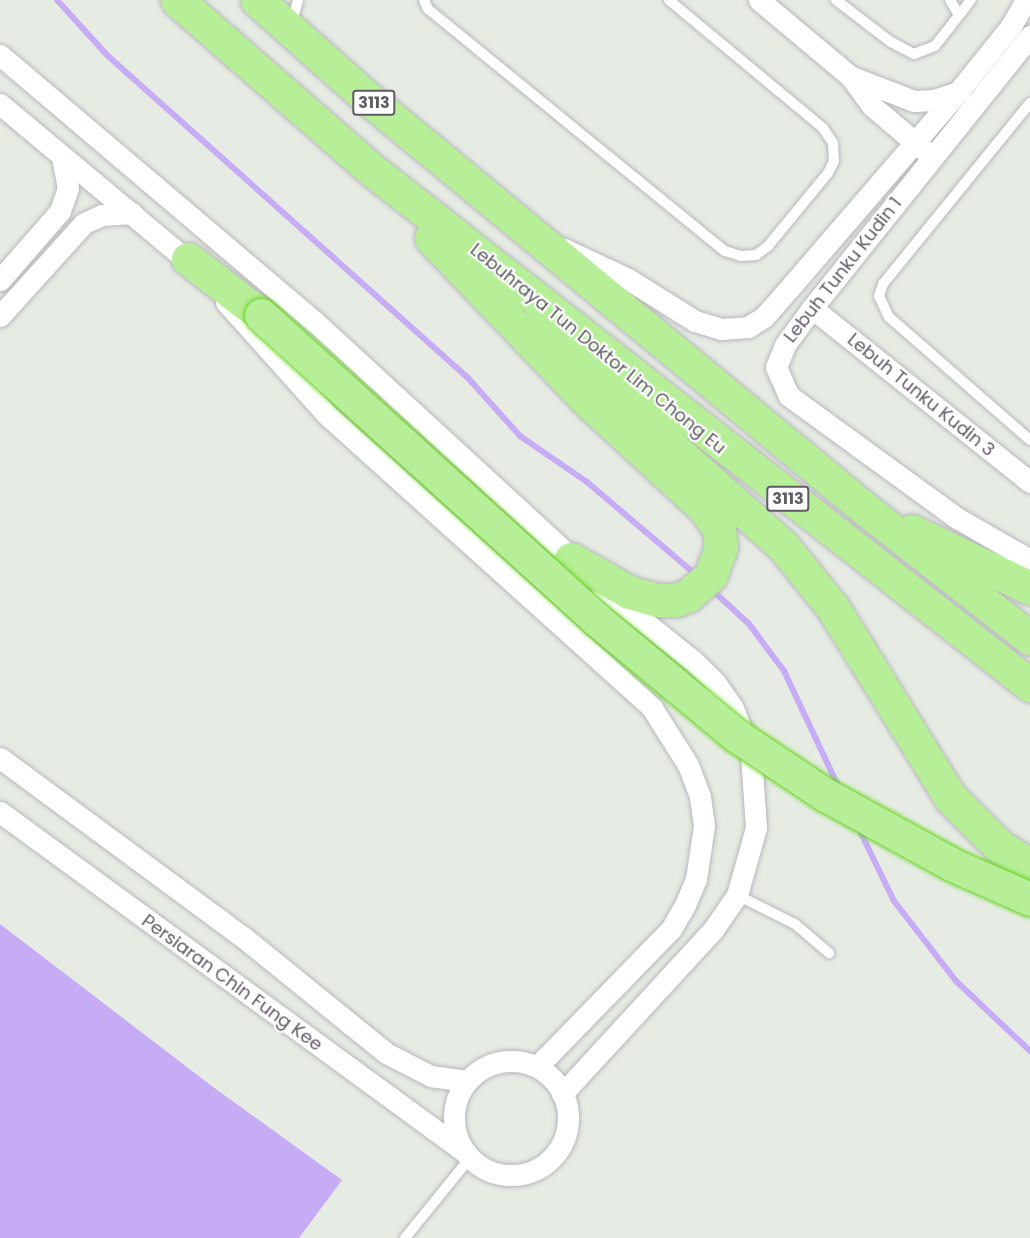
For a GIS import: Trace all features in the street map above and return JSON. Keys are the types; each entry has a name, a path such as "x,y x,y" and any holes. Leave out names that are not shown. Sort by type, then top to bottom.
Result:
{"highway":[{"name":"Lebuhraya Tun Doktor Lim Chong Eu","path":"177,0 372,170 1030,686"},
{"name":"3113","path":"257,0 290,31 864,508 1030,638"},
{"path":"372,170 417,224 591,404 705,510 719,529 721,547 717,563 701,586 676,600 636,594 571,559"},
{"path":"417,224 651,425 783,546 833,608 893,709 950,797 999,846 1030,865"},
{"path":"188,259 261,315 596,619 737,736 814,788 953,865 1030,899"},
{"path":"864,508 1030,588"}],"street":[{"path":"759,0 851,77 872,106 932,157"},
{"name":"Lebuh Tunku Kudin 1","path":"542,239 628,279 695,321 721,329 748,327 764,316 793,284 957,92 1011,26 1026,0"},
{"name":"Lebuh Tunku Kudin 1","path":"1030,36 812,308 778,356 776,375 783,390 957,518 1030,560"},
{"path":"0,55 315,322 623,607 692,660 715,682 733,708 751,755 756,828 737,895 712,930 562,1094"},
{"path":"851,77 914,101 934,100 957,92"},
{"path":"0,104 188,259 326,414 652,708 688,765 700,797 704,826 696,879 670,929 537,1067"},
{"path":"0,280 60,211 68,188 62,157"},
{"path":"0,316 84,223 102,215 132,213"},
{"name":"Lebuh Tunku Kudin 3","path":"812,308 1030,482"},
{"path":"652,708 673,706 685,698 692,660"},
{"name":"Persiaran Chin Fung Kee","path":"0,758 243,937 386,1053 431,1076 467,1081"},
{"name":"Persiaran Chin Fung Kee","path":"0,812 467,1155"},
{"path":"518,1061 537,1067 552,1078 562,1094 567,1112 566,1131 559,1148 547,1162 512,1176 494,1173 467,1155 456,1135 454,1116 467,1081 482,1069 499,1062 518,1061"}],"lane":[{"path":"290,31 298,0"},
{"path":"424,0 428,9 725,251 741,256 756,255 768,246 828,173 834,161 833,143 823,128 669,0"},
{"path":"836,0 891,42 914,54 934,46 971,0"},
{"path":"950,0 959,15"},
{"path":"1030,103 883,284 879,296 889,317 1030,440"},
{"path":"737,895 795,924 829,953"},
{"path":"405,1238 467,1155"}],"shaded area":[{"path":"0,924 213,1087 342,1180 299,1238 0,1238"}],"waterway":[{"path":"57,0 108,56 468,378 520,436 587,482 695,574"},
{"path":"711,589 749,624 784,671 839,788"},
{"path":"858,827 894,901 956,981 1030,1051"}]}
